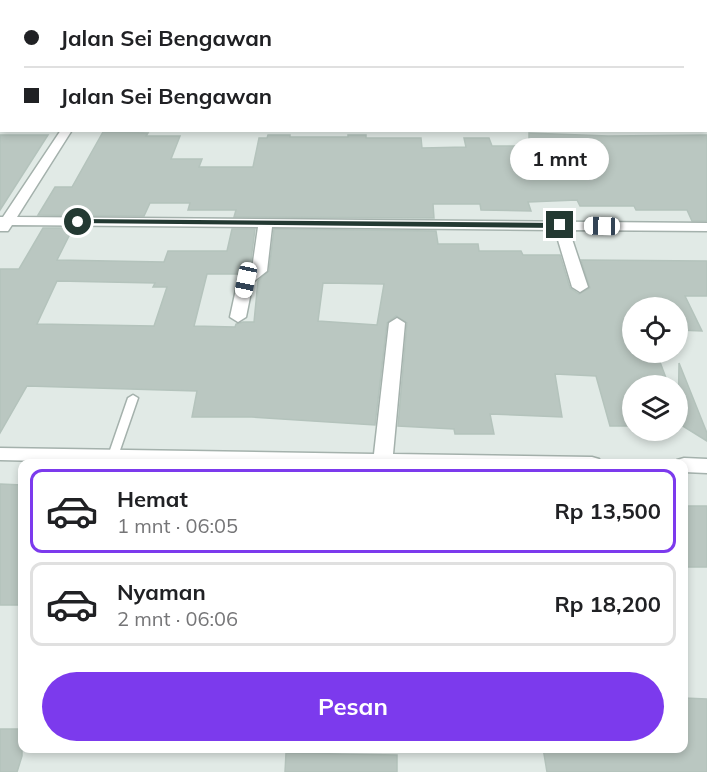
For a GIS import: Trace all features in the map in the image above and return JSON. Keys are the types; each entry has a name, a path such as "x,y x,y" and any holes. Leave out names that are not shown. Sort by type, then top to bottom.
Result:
{"street":[{"path":"2,224 66,132"},
{"path":"2,224 707,227"},
{"path":"238,317 246,280 259,271 266,224"},
{"path":"560,225 580,287"},
{"path":"0,454 383,459 389,379 397,323"},
{"path":"688,465 707,466"}],"lane":[{"path":"113,456 133,398"}],"building":[{"path":"103,132 180,136 171,159 202,159 199,167 253,167 259,138 267,138 268,135 348,137 348,135 366,135 366,138 421,138 422,148 466,147 464,138 489,138 492,146 529,146 529,133 608,136 707,135 707,221 692,221 687,210 636,210 634,206 580,206 577,200 528,202 531,211 481,210 480,204 433,204 434,218 234,217 236,210 188,210 190,203 150,203 144,216 38,215 55,187 72,187"},
{"path":"0,135 48,135 0,210"},
{"path":"43,228 73,228 57,260 164,262 168,251 227,251 232,229 255,229 250,268 242,274 207,274 194,326 235,327 236,324 243,322 254,322 258,281 269,271 274,229 436,231 438,244 478,244 479,251 521,251 523,255 560,255 570,288 579,294 590,288 581,260 707,261 707,296 622,297 622,363 660,363 665,375 622,375 622,426 610,426 596,376 555,374 562,417 490,414 494,434 455,434 454,429 398,426 407,323 396,316 387,323 375,425 252,417 192,417 197,391 27,386 0,433 0,269 19,269","holes":["57,281 155,283 153,287 167,287 154,326 37,324","323,283 384,284 377,325 318,321"]},
{"path":"688,302 702,331 688,330"},
{"path":"679,363 684,375 679,375"},
{"path":"688,386 707,433 707,441 688,429"},
{"path":"0,484 18,485 18,605 0,605"},
{"path":"688,506 707,506 707,567 688,567"},
{"path":"688,698 707,699 707,772 547,772 544,753 688,753"},
{"path":"0,729 18,729 18,753 22,753 22,756 17,772 0,772"},
{"path":"286,753 397,755 397,772 285,772"}],"route":[{"path":"78,222 560,225"}]}
